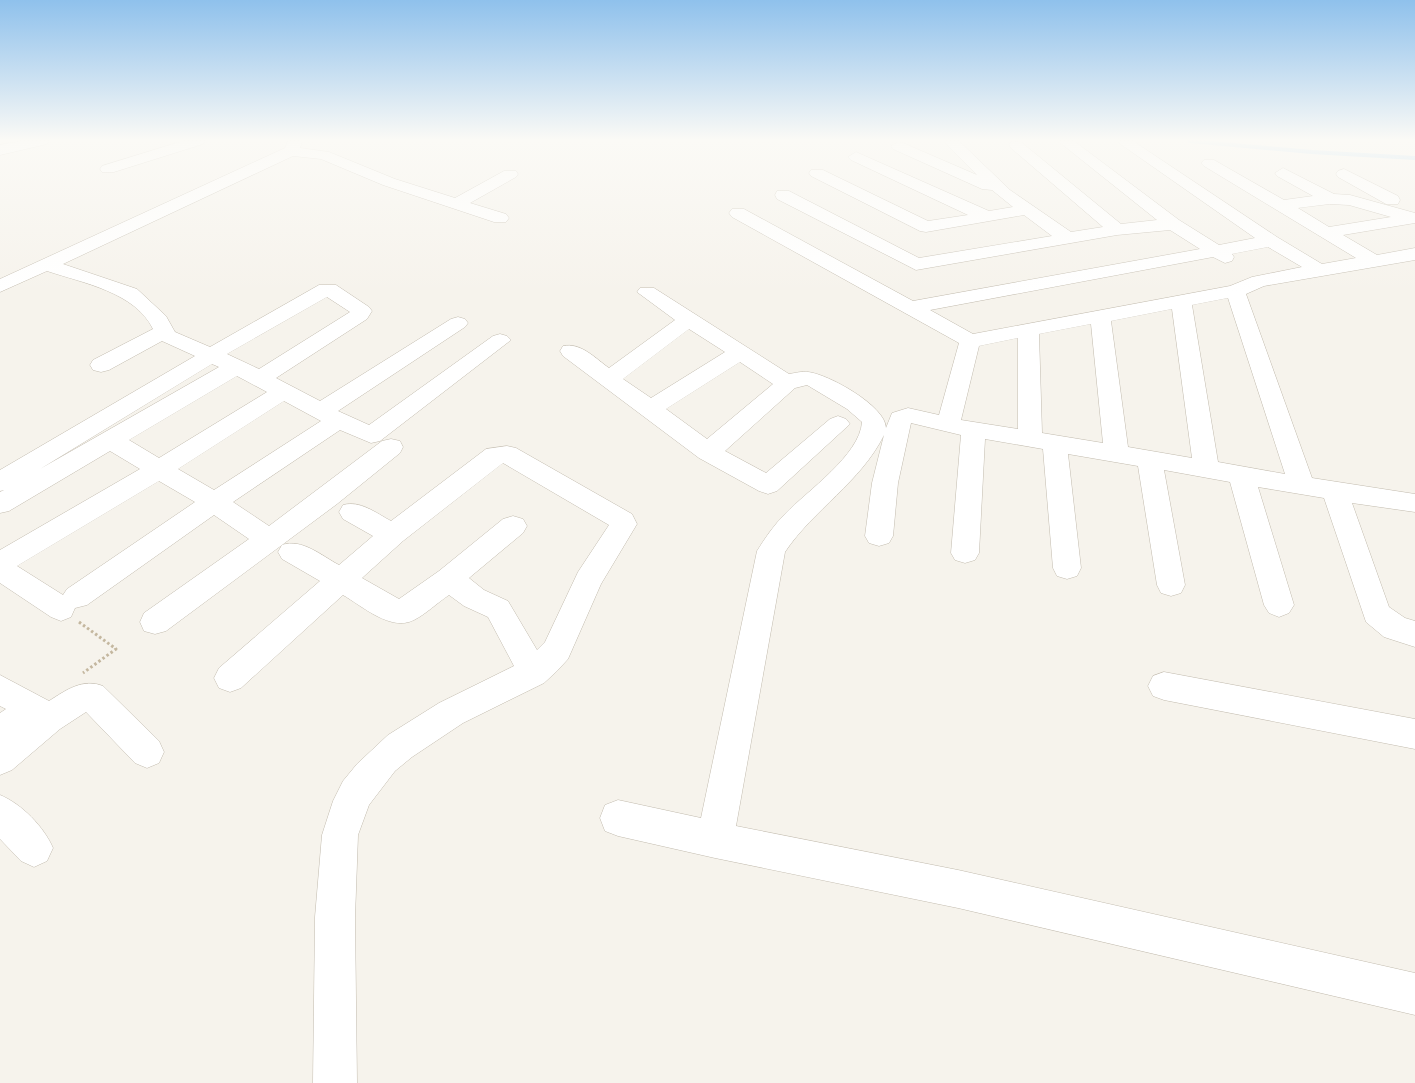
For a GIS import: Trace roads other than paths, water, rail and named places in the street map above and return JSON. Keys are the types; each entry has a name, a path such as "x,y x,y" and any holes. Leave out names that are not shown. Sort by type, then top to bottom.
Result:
{"street":[{"path":"0,286 48,265 199,192"},
{"path":"419,192 500,218"},
{"path":"456,204 478,192"},
{"path":"854,192 979,254"},
{"path":"931,192 987,217"},
{"path":"1001,192 1067,238"},
{"path":"1071,192 1117,230"},
{"path":"1131,192 1174,224 1217,252 1244,277 1284,439 1302,485"},
{"path":"1197,192 1270,242 1320,270"},
{"path":"1255,192 1374,261"},
{"path":"1318,192 1330,198"},
{"path":"1373,192 1414,217"},
{"path":"783,195 916,264"},
{"path":"1279,206 1330,198 1350,200 1414,217"},
{"path":"926,227 1026,210"},
{"path":"738,213 849,276 970,341 1181,301 1244,277 1320,270 1415,254"},
{"path":"1326,233 1414,217"},
{"path":"849,276 1117,230 1174,224"},
{"path":"910,308 1270,242"},
{"path":"48,265 130,293 159,320 165,332 236,366 329,417 371,436 500,340"},
{"path":"0,482 211,355 326,290 329,289 362,311 360,315 259,379"},
{"path":"647,292 787,383"},
{"path":"1181,301 1192,386 1206,468"},
{"path":"1100,316 1116,453"},
{"path":"609,379 688,320"},
{"path":"0,569 69,603 214,502 458,323"},
{"path":"1028,330 1030,438"},
{"path":"101,366 158,334 165,332"},
{"path":"948,425 970,341"},
{"path":"571,351 708,452 768,485 838,424"},
{"path":"650,409 740,352"},
{"path":"0,504 236,366"},
{"path":"708,452 787,383 800,377 811,378 867,413 874,422 875,430 848,469 797,518 771,551 715,840"},
{"path":"0,563 160,469 282,392"},
{"path":"880,536 885,483 900,418 908,415 948,425 1415,503"},
{"path":"966,552 974,429"},
{"path":"111,440 214,502 281,546 397,612 403,612 449,580 513,526"},
{"path":"1056,442 1068,568"},
{"path":"155,622 281,546 391,447"},
{"path":"230,678 393,534 495,455 507,454 621,518 624,524 581,593 557,650 532,673 461,707 400,746 383,760 369,776 346,813 340,835 335,917 335,1083"},
{"path":"1149,458 1170,585"},
{"path":"1240,474 1279,605"},
{"path":"1335,491 1377,614 1395,628 1415,634"},
{"path":"352,512 393,534"},
{"path":"449,580 474,598 498,609 511,629 532,673"},
{"path":"1164,686 1415,734"},
{"path":"0,689 41,714"},
{"path":"0,732 79,699 92,696 147,752"},
{"path":"0,759 41,714"},
{"path":"0,813 34,848"},
{"path":"618,818 715,840 958,888 1415,994"}]}
